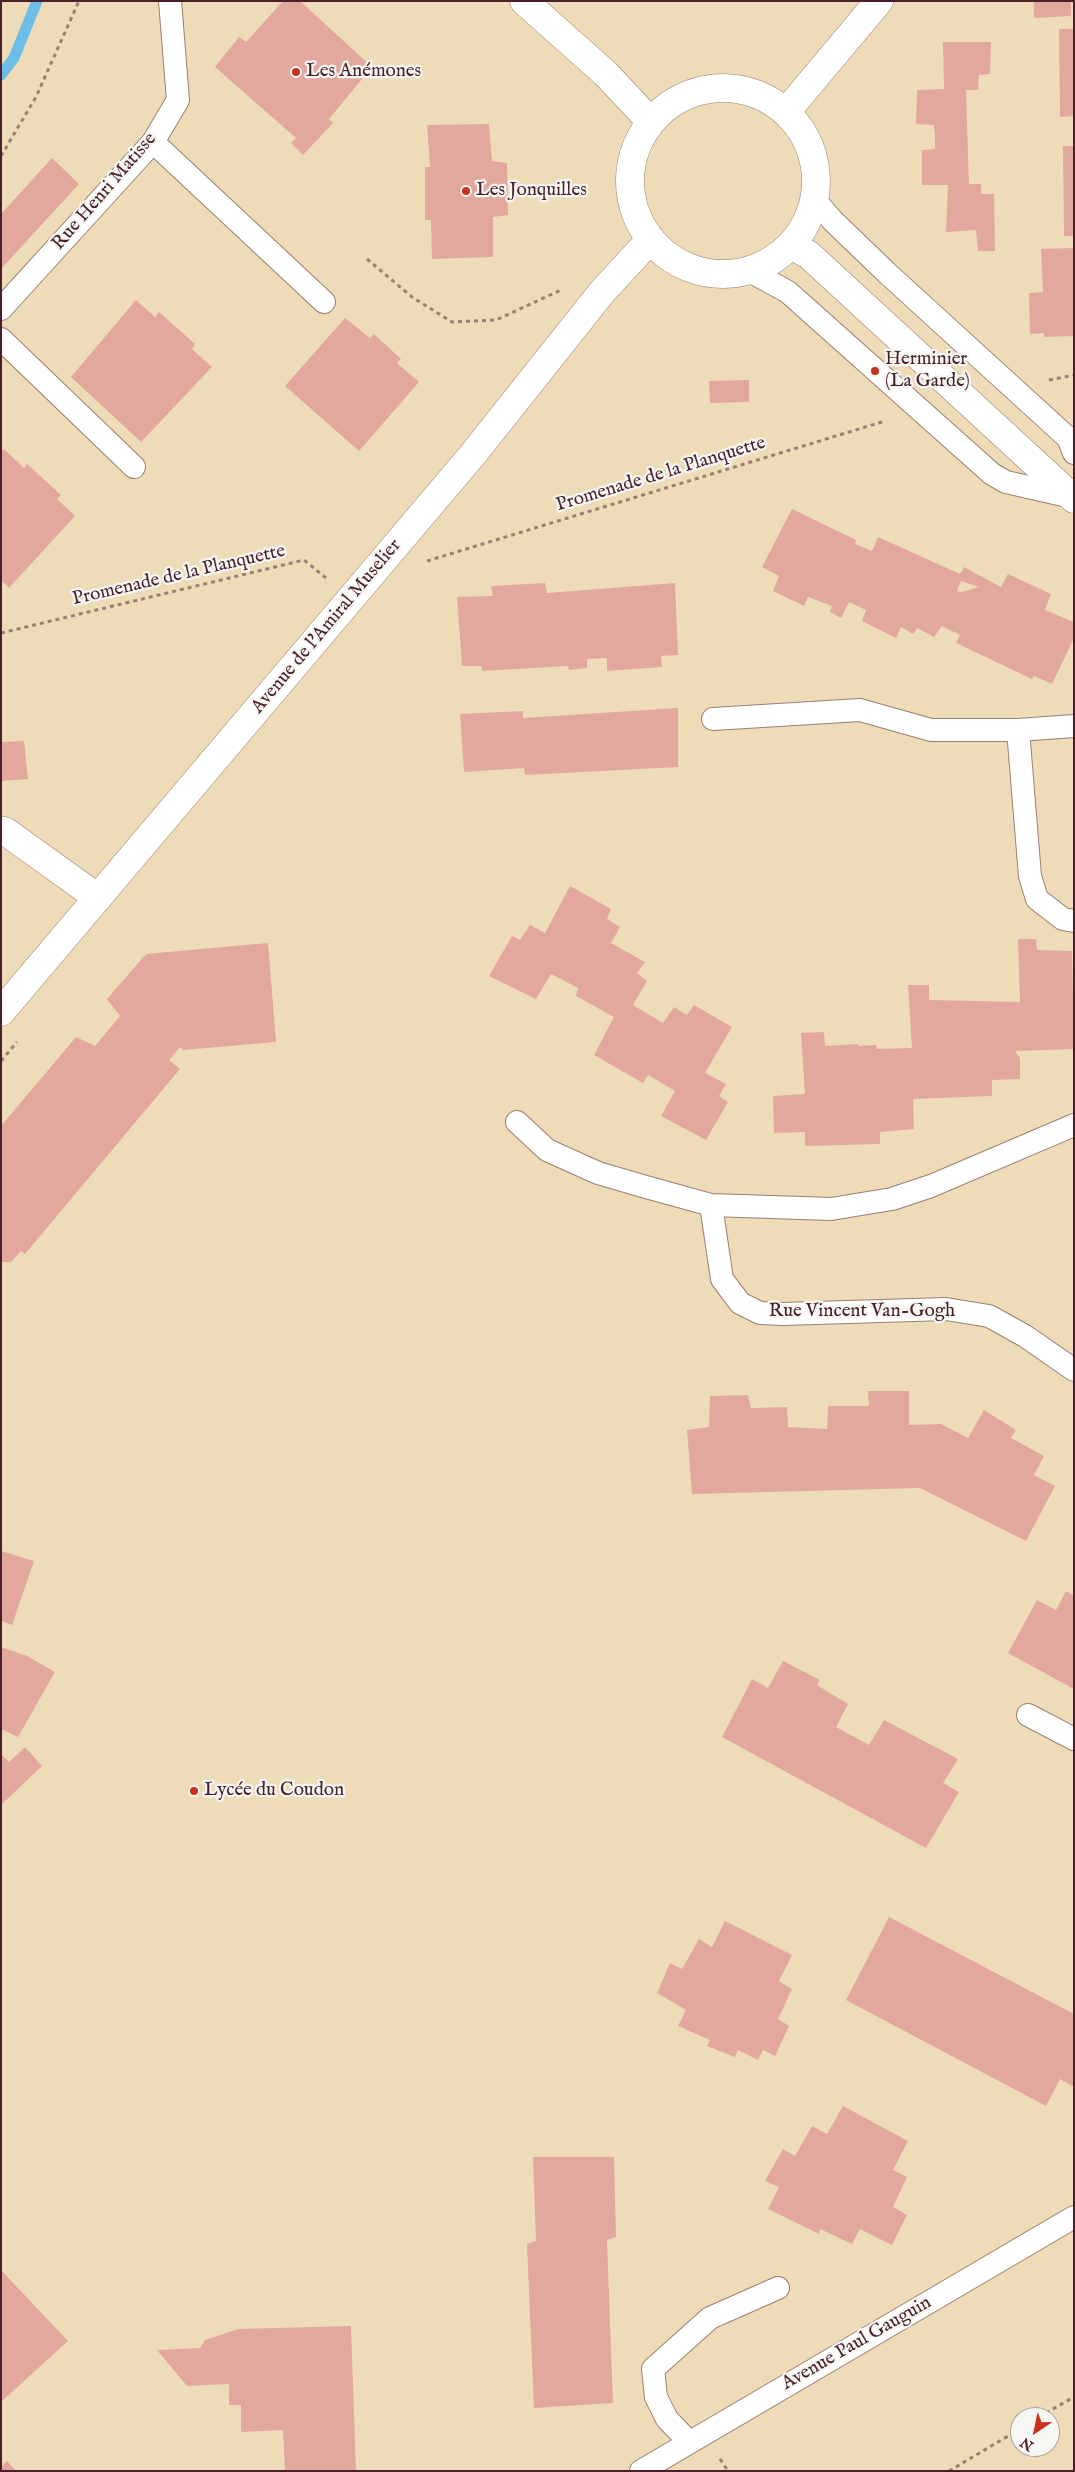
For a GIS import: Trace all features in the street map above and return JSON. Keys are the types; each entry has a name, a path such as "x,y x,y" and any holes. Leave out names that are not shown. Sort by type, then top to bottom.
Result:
{"street":[{"path":"524,1 606,74 651,122"},
{"path":"786,112 879,1"},
{"path":"731,88 761,96 786,112 801,130 812,152 816,175 814,199 806,223 791,245 772,260 748,270 721,274 695,269 670,258 651,239 638,217 631,193 631,167 638,143 651,122 674,101 702,90 731,88"},
{"name":"Avenue de l'Amiral Muselier","path":"1,1012 474,453 602,292 651,239"},
{"path":"791,245 809,255 1073,493"},
{"path":"1,831 6,831 98,898"}],"lane":[{"name":"Rue Henri Matisse","path":"1,309 153,142 178,100 170,1"},
{"path":"153,142 324,302"},
{"path":"814,199 833,221 887,273 1068,438 1074,453"},
{"path":"748,270 788,292 992,474 1006,482 1073,493"},
{"path":"1,339 134,467"},
{"path":"714,719 860,710 931,730 1018,730 1074,726"},
{"path":"1018,730 1030,876 1037,899 1063,919 1074,921"},
{"path":"517,1122 547,1150 598,1172 711,1205 831,1209 892,1199 931,1186 1074,1125"},
{"name":"Rue Vincent Van-Gogh","path":"711,1205 722,1279 740,1303 760,1313 946,1309 989,1316 1025,1336 1074,1370"},
{"path":"1028,1715 1074,1738"},
{"name":"Avenue Paul Gauguin","path":"640,2471 1074,2217"},
{"path":"689,2442 666,2419 656,2397 653,2369 710,2318 778,2288"}],"path":[{"path":"1,156 36,97 79,1"},
{"path":"367,259 412,297 452,322 496,320 559,290 602,292"},
{"path":"1041,382 1074,374"},
{"name":"Promenade de la Planquette","path":"422,562 889,420"},
{"name":"Promenade de la Planquette","path":"1,633 304,560 350,599"},
{"path":"1057,2407 1074,2397"},
{"path":"949,2471 1010,2435"}],"building":[{"name":"Les Anémones","path":"283,1 300,1 372,67 329,119 333,123 303,155 291,143 296,138 215,67 239,37 246,42"},
{"path":"1034,1 1071,1 1071,16 1034,18"},
{"path":"1059,29 1074,29 1074,116 1060,117"},
{"path":"943,42 991,42 990,74 979,75 978,90 966,90 969,184 981,184 981,194 994,194 995,251 978,251 976,230 946,232 948,185 922,185 922,150 935,149 935,137 934,125 916,124 917,90 944,89"},
{"name":"Les Jonquilles","path":"489,124 492,161 507,163 508,215 493,217 493,257 432,259 431,220 425,220 425,167 430,167 427,125"},
{"path":"1063,146 1074,146 1074,236 1064,236"},
{"path":"52,158 79,184 1,269 1,214"},
{"path":"1074,248 1074,336 1044,337 1044,333 1030,334 1029,293 1043,292 1041,249"},
{"path":"136,300 155,317 159,312 195,344 192,349 212,367 141,442 71,377"},
{"path":"345,318 370,338 374,334 401,359 397,363 419,382 359,451 285,386"},
{"path":"749,380 749,402 710,403 709,381"},
{"path":"4,449 24,468 27,464 61,495 57,499 75,516 9,588 1,580 1,452"},
{"path":"792,509 856,540 855,544 872,551 878,537 960,574 964,567 1001,587 1008,574 1051,594 1045,610 1074,622 1074,638 1052,684 1034,676 1032,679 956,643 960,635 942,626 934,637 917,628 913,634 901,627 896,638 862,621 866,610 849,602 841,618 830,612 832,606 808,597 804,606 773,591 779,576 762,567","holes":["961,581 979,587 961,592 957,591"]},
{"path":"545,583 547,593 675,583 678,655 661,656 662,667 607,671 607,658 587,659 587,668 569,670 568,666 482,671 481,666 462,666 457,597 493,596 491,586"},
{"path":"678,708 678,767 525,775 524,768 464,772 460,714 523,711 523,718"},
{"path":"24,741 28,779 1,781 1,742"},
{"path":"570,886 611,909 607,919 620,927 611,943 645,962 637,973 647,981 633,1005 663,1023 674,1007 687,1015 694,1005 732,1027 705,1073 726,1084 719,1096 728,1102 706,1140 661,1116 675,1091 648,1075 643,1083 594,1055 614,1017 576,996 578,988 551,974 536,999 489,976 512,936 520,940 530,925 545,933"},
{"path":"1018,939 1036,939 1037,950 1072,951 1074,1049 1015,1051 1020,1058 1020,1079 992,1080 992,1096 913,1099 914,1129 880,1132 880,1144 805,1146 805,1132 774,1133 773,1096 805,1094 801,1033 824,1032 825,1046 858,1044 858,1046 876,1045 877,1049 912,1048 908,985 929,985 929,1000 1020,1002"},
{"path":"268,943 276,1042 183,1050 180,1047 169,1060 180,1069 25,1254 21,1251 11,1262 1,1262 1,1126 76,1037 95,1046 120,1016 107,999 146,954"},
{"path":"868,1391 909,1391 909,1425 941,1424 968,1438 984,1410 1016,1430 1011,1438 1044,1456 1034,1475 1055,1486 1026,1541 920,1488 692,1494 687,1430 709,1427 710,1396 748,1395 751,1408 787,1407 788,1427 827,1429 828,1406 869,1406"},
{"path":"1,1551 34,1561 12,1625 1,1621"},
{"path":"1066,1591 1074,1596 1074,1689 1008,1653 1037,1600 1056,1610"},
{"path":"1,1647 27,1656 55,1672 18,1737 1,1729"},
{"path":"783,1661 820,1680 817,1685 848,1704 836,1727 869,1745 884,1720 958,1759 943,1783 959,1792 926,1848 722,1737 752,1679 768,1688"},
{"path":"25,1747 42,1766 1,1805 1,1754 9,1762"},
{"path":"889,1917 1074,2014 1074,2087 1060,2079 1046,2106 846,2000"},
{"path":"725,1921 792,1955 779,1981 792,1989 778,2019 789,2026 775,2056 763,2050 758,2060 738,2050 735,2057 707,2046 710,2040 678,2026 686,2010 657,1993 670,1963 682,1969 699,1939 712,1947"},
{"path":"843,2106 908,2141 893,2170 907,2177 893,2207 907,2215 892,2245 860,2229 852,2244 820,2229 819,2234 768,2209 779,2187 765,2181 783,2149 795,2156 812,2126 827,2134"},
{"path":"533,2157 614,2157 616,2237 607,2240 613,2403 534,2408 527,2244 536,2241"},
{"path":"1,2270 68,2341 1,2402"},
{"path":"351,2326 356,2471 285,2471 283,2430 241,2432 241,2405 229,2405 229,2384 187,2386 157,2350 200,2348 205,2340 238,2329"},
{"path":"7,2461 16,2471 1,2471 1,2467"}],"waterway":[{"path":"1,75 14,58 37,1"}],"place":[{"name":"Les Anémones","path":"296,72"},
{"name":"Les Jonquilles","path":"466,191"},
{"name":"Herminier (La Garde)","path":"875,371"},
{"name":"Lycée du Coudon","path":"194,1791"}]}
